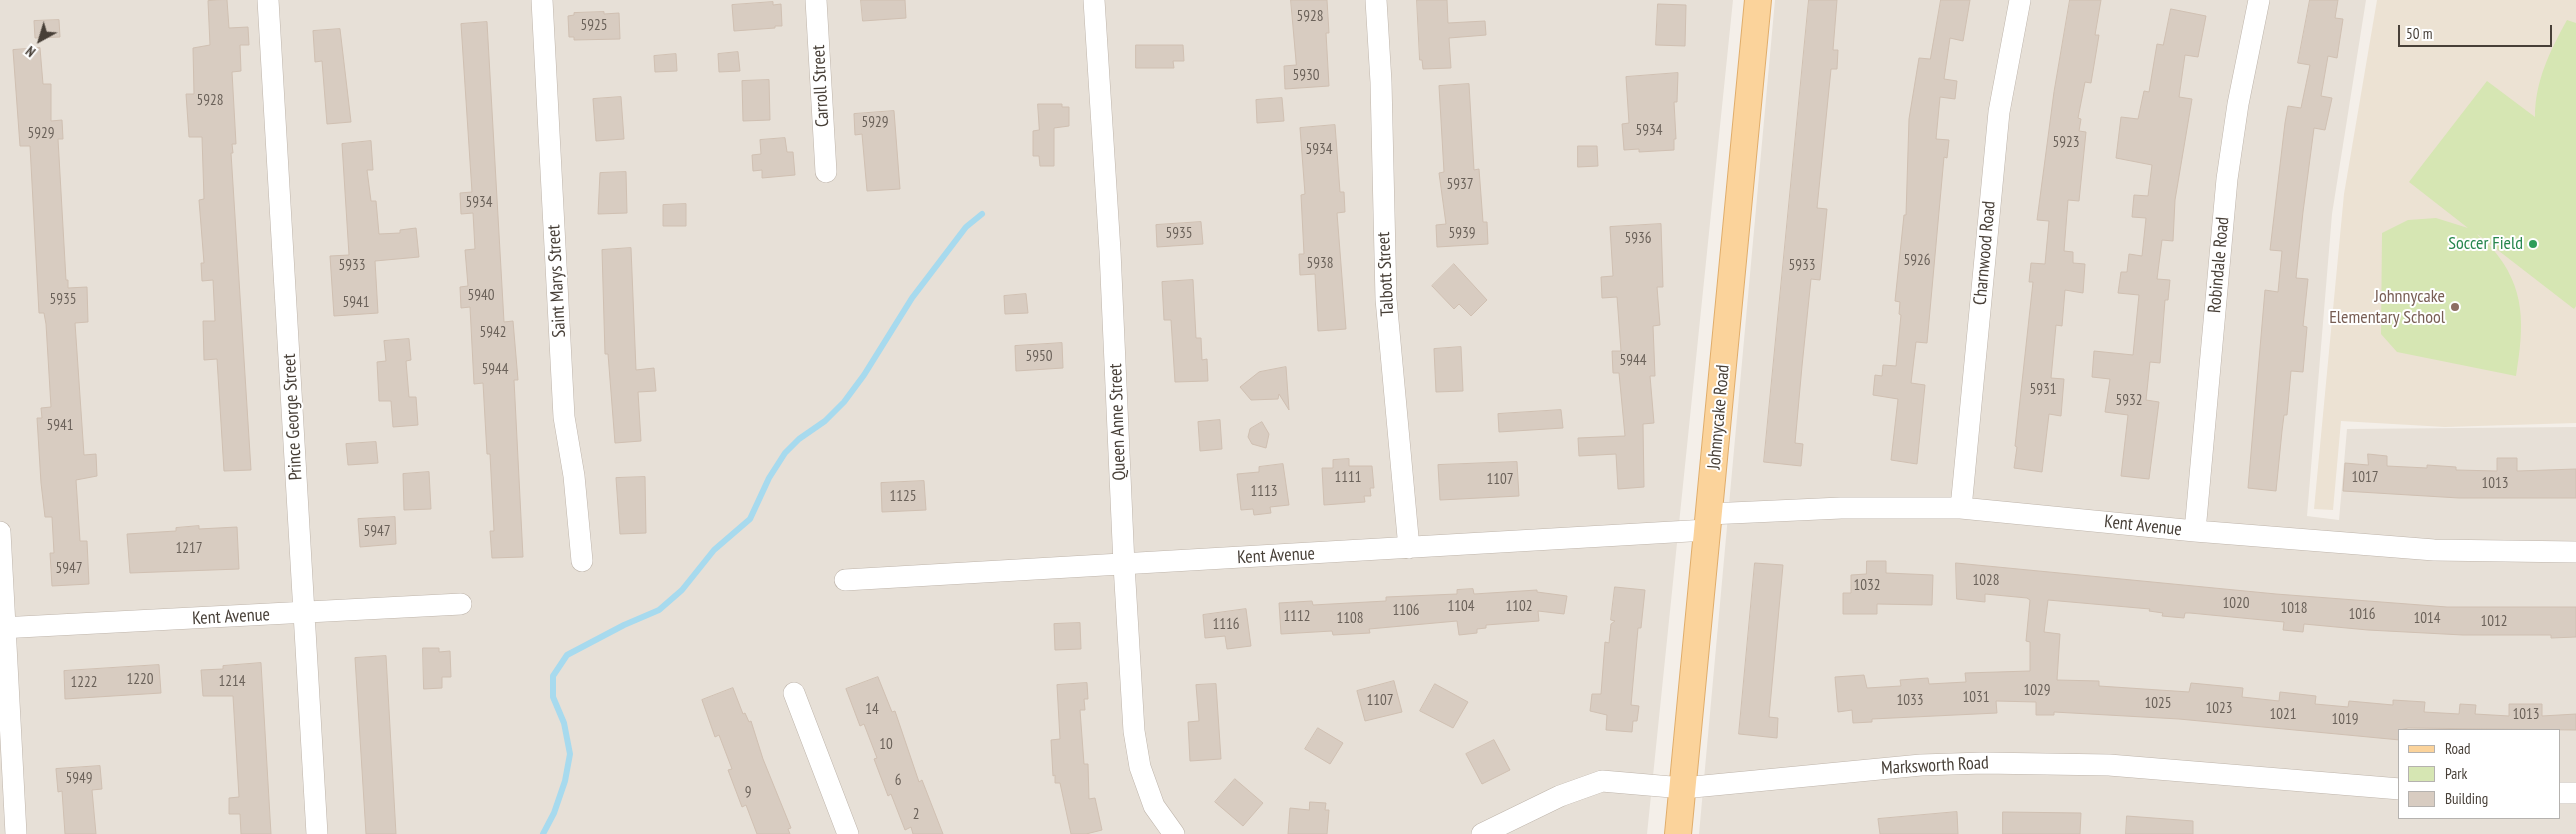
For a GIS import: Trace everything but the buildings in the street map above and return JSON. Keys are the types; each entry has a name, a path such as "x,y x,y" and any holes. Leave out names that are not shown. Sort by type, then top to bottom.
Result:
{"main road":[{"name":"Johnnycake Road","path":"1678,834 1758,0"}],"street":[{"name":"Prince George Street","path":"268,0 318,834"},
{"name":"Saint Marys Street","path":"542,0 564,417 574,476 582,562"},
{"name":"Carroll Street","path":"816,0 826,172"},
{"name":"Queen Anne Street","path":"1094,0 1110,251 1124,565 1134,731 1140,767 1154,806 1170,833"},
{"name":"Talbott Street","path":"1376,0 1382,82 1386,299 1409,548"},
{"name":"Charnwood Road","path":"1961,508 1999,112 2020,0"},
{"name":"Robindale Road","path":"2195,531 2227,179 2238,104 2259,0"},
{"name":"Kent Avenue","path":"845,580 1409,548 1708,522 1841,508 1961,508 2195,531 2434,550 2576,552"},
{"path":"0,532 2,628 16,834"},
{"name":"Kent Avenue","path":"2,628 305,614 461,604"},
{"path":"794,693 848,834"},
{"name":"Marksworth Road","path":"1482,834 1560,796 1602,782 1683,788 1921,765 1983,763 2109,765 2398,789"},
{"path":"2561,793 2576,793"}],"shaded area":[{"path":"0,0 1733,0 1647,834 0,834"},
{"path":"1775,0 2366,0 2332,214 2307,516 2339,520 2347,429 2576,427 2576,834 1699,834"},
{"name":"Johnnycake Elementary School","path":"2377,0 2576,0 2576,423 2445,427 2341,421 2333,510 2314,509 2344,194"}],"green space":[{"path":"2567,20 2576,23 2576,306 2574,309 2477,234 2503,262 2517,293 2520,308 2521,341 2516,376 2397,352 2381,334 2382,233 2408,220 2436,218 2468,228 2409,182 2487,81 2535,117 2541,79 2549,55"}],"waterway":[{"path":"543,834 554,813 565,781 570,754 564,723 553,697 553,676 567,655 624,625 659,610 682,590 714,550 750,519 769,478 785,453 799,439 825,421 844,402 864,375 912,298 966,227 982,214"}],"place":[{"name":"Soccer Field","path":"2533,244"},
{"name":"Johnnycake Elementary School","path":"2455,307"}]}
